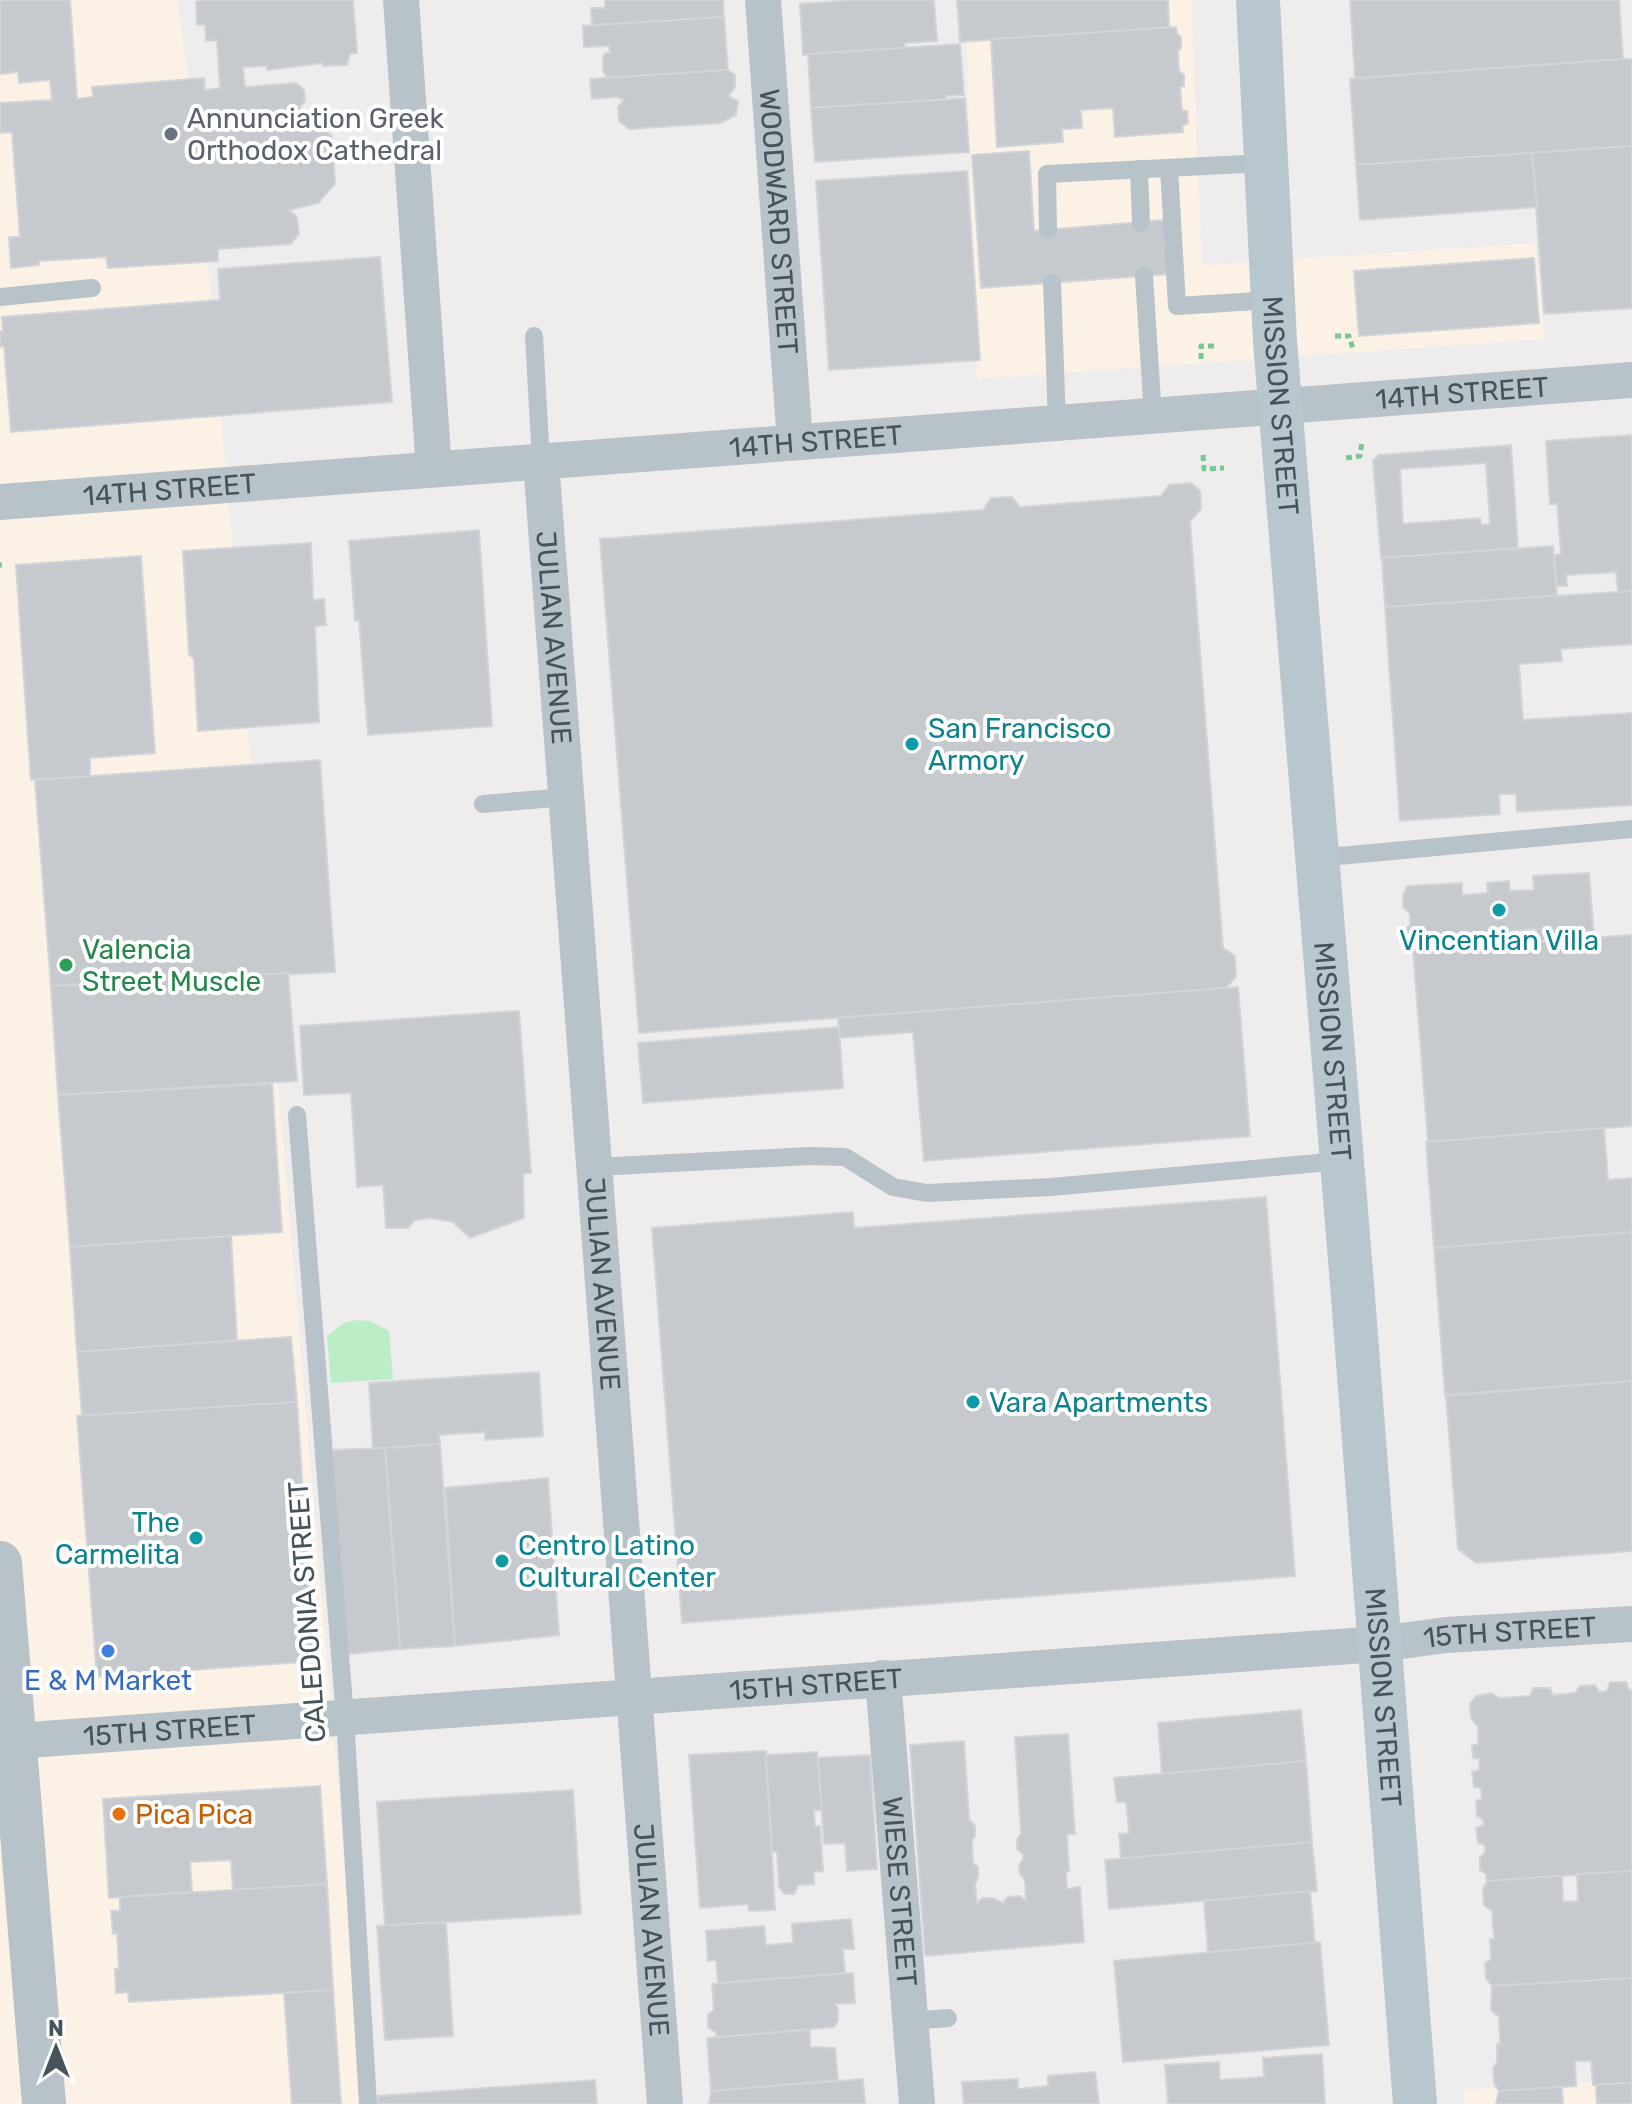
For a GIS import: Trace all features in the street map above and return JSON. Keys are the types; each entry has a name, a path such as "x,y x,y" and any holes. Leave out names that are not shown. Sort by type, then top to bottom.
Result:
{"main road":[{"name":"MISSION STREET","path":"1258,0 1273,300 1415,2104"}],"street":[{"path":"401,0 434,469"},
{"name":"WOODWARD STREET","path":"763,0 795,442"},
{"name":"14TH STREET","path":"0,502 1632,380"},
{"name":"JULIAN AVENUE","path":"541,462 665,2104"},
{"path":"0,1563 7,1742 44,2104"},
{"name":"15TH STREET","path":"7,1742 1380,1644 1446,1635 1632,1624"},
{"name":"WIESE STREET","path":"883,1678 917,2104"}],"lane":[{"path":"1048,230 1047,174 1265,163"},
{"path":"1169,168 1177,306 1273,300"},
{"path":"1139,169 1141,223"},
{"path":"1144,276 1153,416"},
{"path":"1052,283 1057,423"},
{"path":"0,297 92,288"},
{"path":"534,336 541,462"},
{"path":"483,804 566,797"},
{"path":"1317,858 1632,829"},
{"name":"CALEDONIA STREET","path":"297,1115 345,1717 368,2104"},
{"path":"595,1167 809,1156 845,1157 893,1187 927,1193 1051,1187 1342,1161"},
{"path":"911,2021 948,2018"}],"path":[{"path":"1335,336 1349,336 1353,349"},
{"path":"1201,359 1201,346 1214,346"},
{"path":"1346,458 1360,456 1362,441"},
{"path":"1203,452 1204,469 1224,468"}],"shaded area":[{"path":"0,0 177,0 190,88 211,296 365,2104 0,2104"},
{"path":"965,0 1191,0 1202,265 1535,243 1545,339 977,379"},
{"path":"1632,2079 1632,2104 1465,2104 1464,2090"}],"green space":[{"path":"370,1321 389,1331 393,1379 331,1383 327,1336 344,1323"}],"building":[{"name":"Annunciation Greek Orthodox Cathedral","path":"0,0 70,0 77,99 93,97 92,87 204,78 205,90 220,88 217,40 206,41 205,25 197,25 196,2 353,0 357,53 350,54 347,65 323,66 323,63 267,70 267,66 243,67 245,87 296,83 304,90 305,101 299,108 332,136 335,184 318,203 289,210 297,217 299,234 291,244 218,249 218,261 108,268 106,257 39,261 39,265 11,268 9,237 20,237 12,132 0,133 0,103 52,100 50,80 19,83 18,72 0,74"},
{"path":"605,0 723,0 724,17 592,25 591,8 605,8"},
{"path":"934,0 937,41 905,43 905,48 803,55 800,4"},
{"path":"957,0 1168,0 1169,28 960,42"},
{"path":"1350,0 1619,0 1623,59 1355,78"},
{"path":"724,17 728,70 607,78 603,71 603,57 605,53 610,53 609,46 584,47 583,26"},
{"path":"1176,27 1181,37 1179,71 1184,75 1184,86 1180,87 1182,110 1187,111 1188,123 1182,126 1183,132 1115,137 1113,108 1081,110 1082,128 1062,129 1063,142 997,147 991,39"},
{"path":"960,44 964,95 946,96 946,100 811,108 808,54"},
{"path":"1632,59 1632,146 1356,165 1350,79"},
{"path":"728,70 735,75 735,87 728,96 738,101 736,115 720,123 629,129 619,121 618,107 624,100 617,97 592,99 590,79"},
{"path":"965,98 969,152 815,162 811,108"},
{"path":"1632,146 1632,308 1544,314 1532,153"},
{"path":"1029,151 1034,231 1164,220 1168,274 981,288 972,155"},
{"path":"1532,153 1537,207 1360,220 1356,165"},
{"path":"967,171 980,360 829,370 816,181"},
{"path":"380,257 392,402 11,432 4,346 0,347 2,317 220,300 218,269"},
{"path":"1534,258 1539,323 1359,336 1354,271"},
{"path":"1632,435 1632,591 1618,592 1616,572 1566,575 1567,586 1556,586 1554,555 1561,554 1557,504 1550,504 1546,441"},
{"path":"1511,445 1518,548 1381,558 1373,461 1379,455","holes":["1486,463 1490,524 1481,525 1480,518 1403,524 1400,469"]},
{"name":"San Francisco Armory","path":"1191,483 1200,491 1201,509 1190,521 1223,948 1235,956 1236,977 1226,988 639,1033 600,539 983,510 991,498 1012,497 1020,507 1161,496 1169,485"},
{"path":"479,530 492,726 368,735 349,541"},
{"path":"311,543 313,600 324,599 326,625 315,626 319,722 198,731 194,659 189,654 183,551"},
{"path":"1553,546 1557,596 1385,607 1382,558"},
{"path":"141,556 155,753 90,758 90,777 31,780 16,565"},
{"path":"1632,591 1632,644 1561,649 1562,661 1519,664 1523,720 1632,713 1632,805 1517,812 1516,794 1499,794 1500,814 1400,821 1385,607"},
{"path":"320,760 335,972 51,986 35,780"},
{"name":"Vincentian Villa","path":"1589,873 1594,937 1537,941 1536,929 1513,931 1513,938 1492,940 1492,932 1466,934 1467,946 1413,950 1407,944 1405,930 1410,925 1410,914 1403,907 1403,895 1407,886 1462,883 1462,895 1488,893 1487,883 1509,881 1510,891 1534,890 1533,876"},
{"path":"1632,935 1632,1126 1428,1142 1413,950"},
{"path":"288,973 297,1081 58,1095 51,986"},
{"path":"1238,987 1250,1136 924,1161 913,1032 840,1038 838,1018"},
{"path":"519,1011 531,1173 523,1174 524,1218 470,1238 453,1222 431,1218 415,1220 408,1228 386,1228 383,1185 357,1187 351,1093 304,1095 300,1026"},
{"path":"839,1027 843,1088 643,1103 638,1043"},
{"path":"272,1084 282,1232 70,1247 58,1095"},
{"path":"1604,1128 1608,1180 1632,1178 1632,1232 1434,1248 1426,1142"},
{"name":"Vara Apartments","path":"1266,1197 1295,1576 682,1623 652,1228 853,1212 854,1228"},
{"path":"1632,1232 1632,1381 1445,1395 1434,1248"},
{"path":"231,1236 237,1340 77,1352 70,1247"},
{"path":"291,1337 297,1402 82,1416 77,1352"},
{"path":"539,1372 543,1436 485,1440 485,1432 439,1435 440,1444 373,1449 369,1383"},
{"path":"1632,1381 1632,1551 1476,1563 1458,1549 1446,1396"},
{"name":"The Carmelita","path":"297,1402 314,1661 97,1677 77,1416"},
{"path":"440,1444 455,1646 400,1649 385,1448"},
{"path":"385,1448 400,1649 348,1654 332,1450"},
{"name":"Centro Latino Cultural Center","path":"548,1478 559,1635 455,1646 445,1488"},
{"path":"1610,1682 1626,1682 1632,1690 1632,1871 1487,1881 1486,1874 1480,1870 1480,1857 1485,1853 1485,1845 1478,1843 1476,1828 1484,1825 1483,1819 1477,1816 1476,1801 1482,1799 1481,1788 1474,1787 1472,1772 1480,1769 1479,1759 1473,1758 1472,1745 1478,1745 1478,1727 1471,1718 1470,1704 1476,1696 1491,1693 1500,1698 1530,1696 1533,1688 1550,1688 1553,1695 1575,1693 1580,1686 1595,1685 1599,1692 1607,1691"},
{"path":"1301,1710 1306,1761 1162,1775 1158,1723"},
{"path":"1068,1734 1075,1834 1067,1834 1067,1889 1080,1887 1084,1942 925,1956 910,1745 964,1741 969,1819 975,1826 972,1841 973,1863 978,1867 975,1884 977,1904 982,1898 993,1898 1003,1903 1008,1897 1020,1896 1026,1901 1025,1880 1020,1874 1019,1865 1023,1854 1017,1849 1021,1833 1015,1737"},
{"path":"766,1751 775,1910 749,1911 748,1904 700,1908 689,1755"},
{"path":"817,1752 822,1810 814,1810 815,1826 820,1826 823,1871 814,1872 814,1884 798,1885 794,1894 784,1894 779,1887 777,1852 772,1852 766,1755"},
{"path":"870,1755 877,1869 847,1871 845,1843 824,1844 818,1758"},
{"path":"1306,1761 1312,1842 1121,1859 1119,1834 1129,1833 1126,1802 1117,1802 1114,1778"},
{"path":"320,1786 327,1884 233,1890 231,1860 190,1862 192,1892 109,1898 103,1799"},
{"path":"573,1790 581,1914 385,1926 377,1802"},
{"path":"1312,1842 1317,1891 1109,1909 1105,1860"},
{"path":"1632,1871 1632,1978 1492,1986 1486,1978 1485,1963 1491,1959 1490,1939 1494,1939 1492,1911 1484,1905 1483,1889 1487,1881 1562,1876 1563,1902 1578,1901 1577,1874"},
{"path":"327,1884 333,1990 129,2002 128,1992 116,1993 115,1969 119,1969 117,1933 113,1934 111,1911 120,1911 120,1897"},
{"path":"1310,1891 1315,1943 1208,1952 1204,1901"},
{"path":"851,1919 854,1949 843,1949 845,1973 718,1983 716,1960 708,1961 706,1931 764,1926 766,1945 793,1943 792,1924"},
{"path":"446,1922 453,2036 385,2040 377,1926"},
{"path":"1320,1942 1329,2045 1123,2062 1114,1961"},
{"path":"853,1973 855,2003 835,2004 838,2021 834,2027 717,2037 716,2032 708,2028 708,2014 714,2010 712,1984"},
{"path":"1632,1978 1632,2083 1593,2085 1591,2061 1575,2061 1576,2086 1499,2091 1494,2083 1493,2068 1497,2062 1497,2044 1500,2044 1499,2017 1491,2010 1492,1986"},
{"path":"333,1990 341,2104 292,2104 284,1993"},
{"path":"810,2030 810,2047 835,2048 838,2080 711,2091 707,2038"},
{"path":"1322,2054 1325,2104 1168,2104 1165,2065 1219,2062 1220,2080 1264,2077 1263,2058"},
{"path":"1095,2072 1099,2104 964,2104 962,2082 1018,2079 1018,2089 1048,2086 1048,2076"},
{"path":"863,2079 865,2104 709,2104 711,2091"},
{"path":"595,2080 597,2104 378,2104 378,2096"},
{"path":"1632,2083 1632,2104 1597,2104 1596,2085"},
{"path":"1562,2087 1563,2104 1496,2104 1499,2091"}],"place":[{"name":"Annunciation Greek Orthodox Cathedral","path":"171,134"},
{"name":"San Francisco Armory","path":"912,744"},
{"name":"Vincentian Villa","path":"1499,910"},
{"name":"Valencia Street Muscle","path":"66,965"},
{"name":"Vara Apartments","path":"973,1402"},
{"name":"The Carmelita","path":"196,1538"},
{"name":"Centro Latino Cultural Center","path":"502,1561"},
{"name":"E & M Market","path":"108,1651"},
{"name":"Pica Pica","path":"119,1814"}]}
